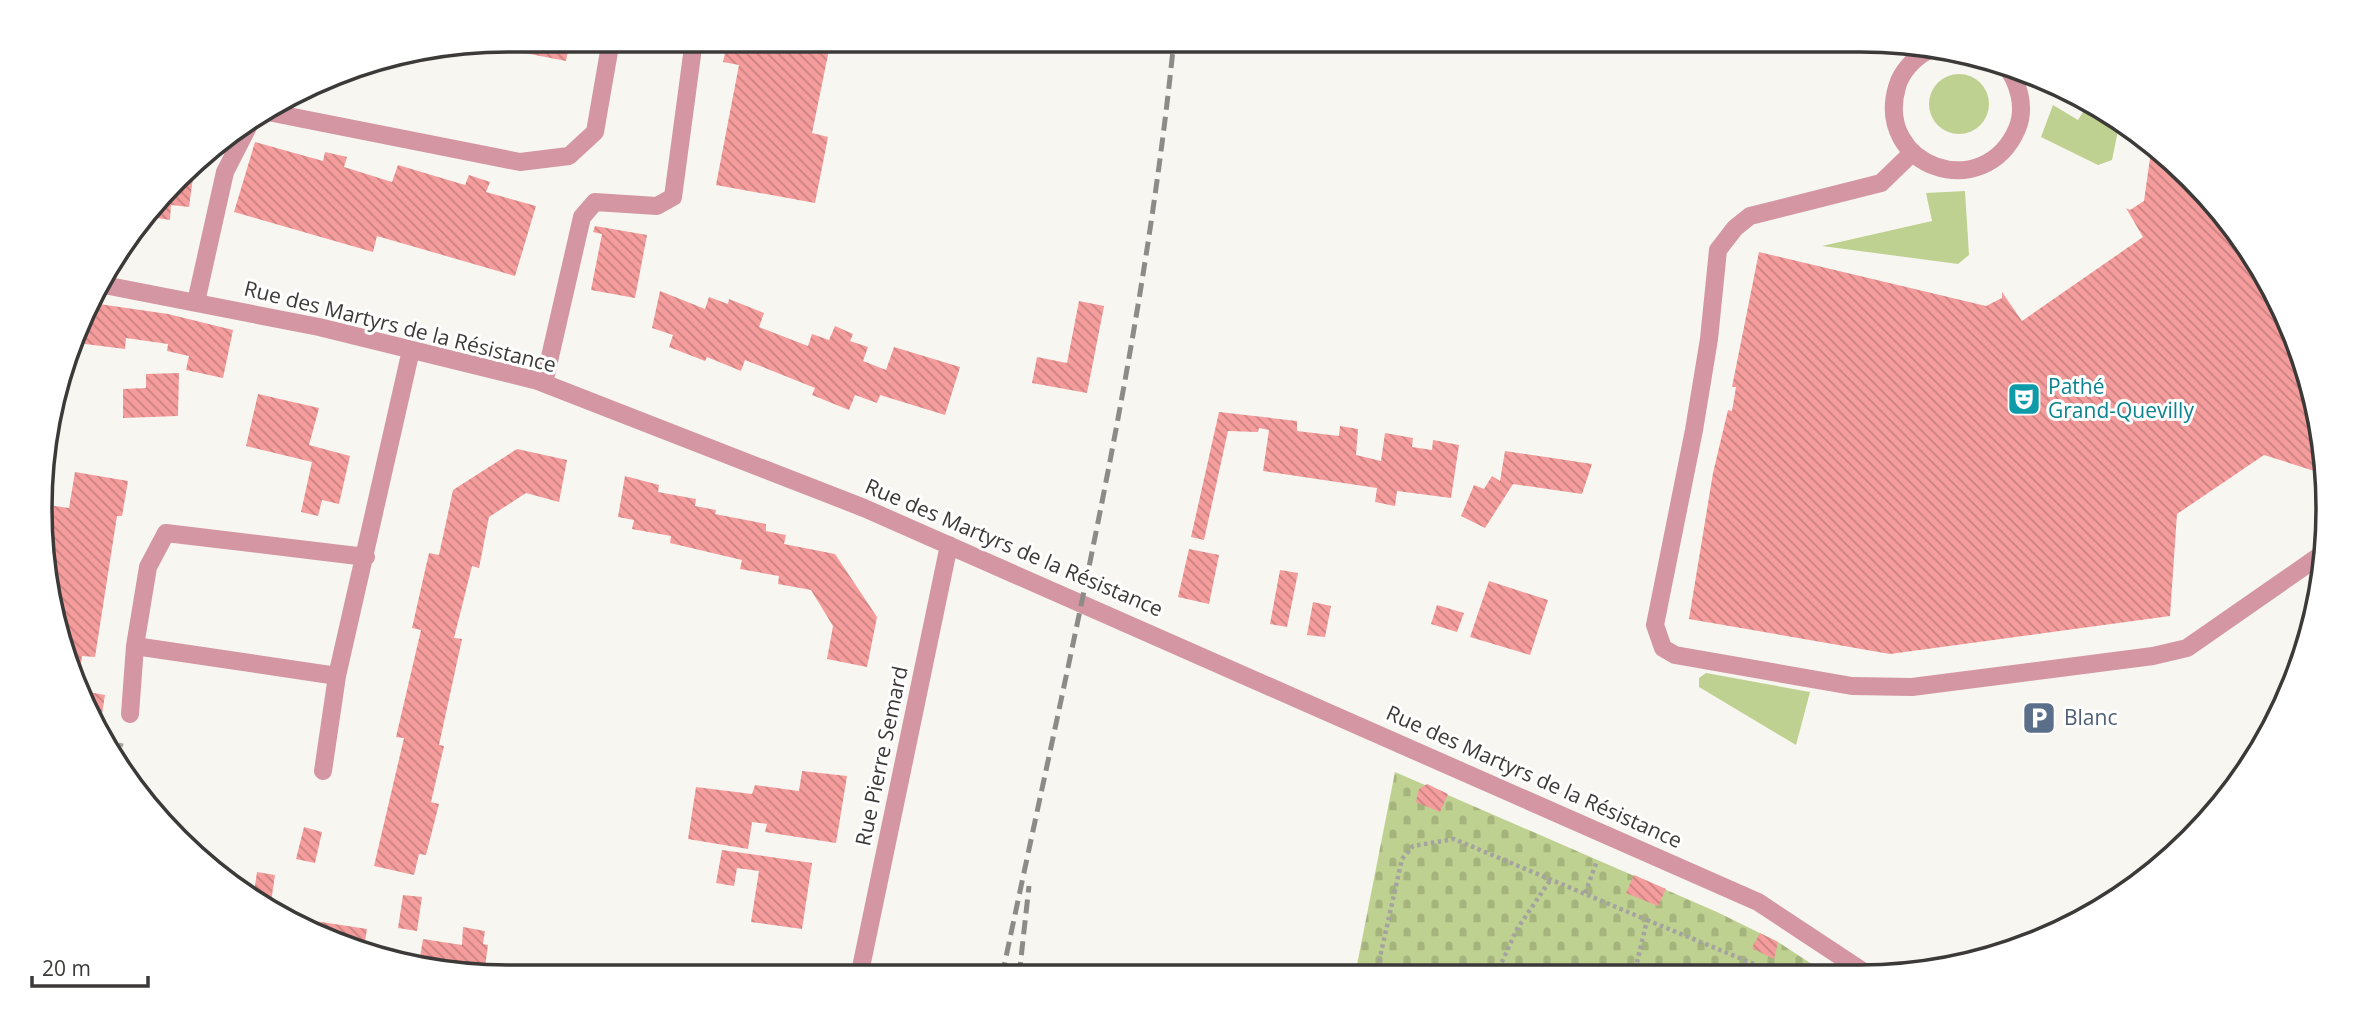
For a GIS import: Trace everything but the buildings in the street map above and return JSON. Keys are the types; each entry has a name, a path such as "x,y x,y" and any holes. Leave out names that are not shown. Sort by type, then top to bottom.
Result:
{"street":[{"path":"280,114 520,162 569,156 595,132 609,52"},
{"path":"544,383 582,217 595,202 657,206 674,197 692,52"},
{"path":"1921,56 1908,66 1898,82 1893,100 1897,129 1912,153 1930,166 1951,171 1973,170 1993,161 2008,146 2018,126 2023,83"},
{"path":"196,302 225,172 242,139"},
{"path":"1912,153 1881,183 1750,216 1735,228 1718,250 1709,339 1694,430 1655,625 1663,648 1675,655 1852,686 1912,687 2152,656 2187,648 2314,560"},
{"name":"Rue des Martyrs de la Résistance","path":"111,286 319,327 544,383 864,508 1758,902 1853,965"},
{"path":"323,771 337,677 366,557 384,459 411,350"},
{"path":"130,714 135,646 148,566 166,533 366,557"},
{"name":"Rue Pierre Semard","path":"862,965 949,545"},
{"path":"135,646 337,677"}],"path":[{"path":"1378,965 1402,859 1413,846 1454,839 1757,965"},
{"path":"1501,965 1517,929 1551,879"},
{"path":"1636,965 1647,920"}],"green space":[{"path":"1953,74 1965,74 1984,87 1989,104 1987,116 1976,129 1965,134 1953,134 1934,121 1929,110 1929,98 1942,79"},
{"path":"2053,105 2078,120 2083,112 2118,132 2112,160 2098,165 2041,137"},
{"path":"1965,191 1969,255 1958,264 1822,246 1932,221 1926,193"},
{"path":"1706,673 1810,692 1796,745 1699,687 1699,678"},
{"path":"1395,772 1717,912 1778,942 1813,965 1357,965"}],"railway":[{"path":"1004,965 1077,627 1123,393 1143,276 1173,52"},
{"path":"1020,965 1029,886"}],"place":[{"name":"Pathé Grand-Quevilly","path":"2024,399"},
{"name":"Blanc","path":"2039,718"}]}
